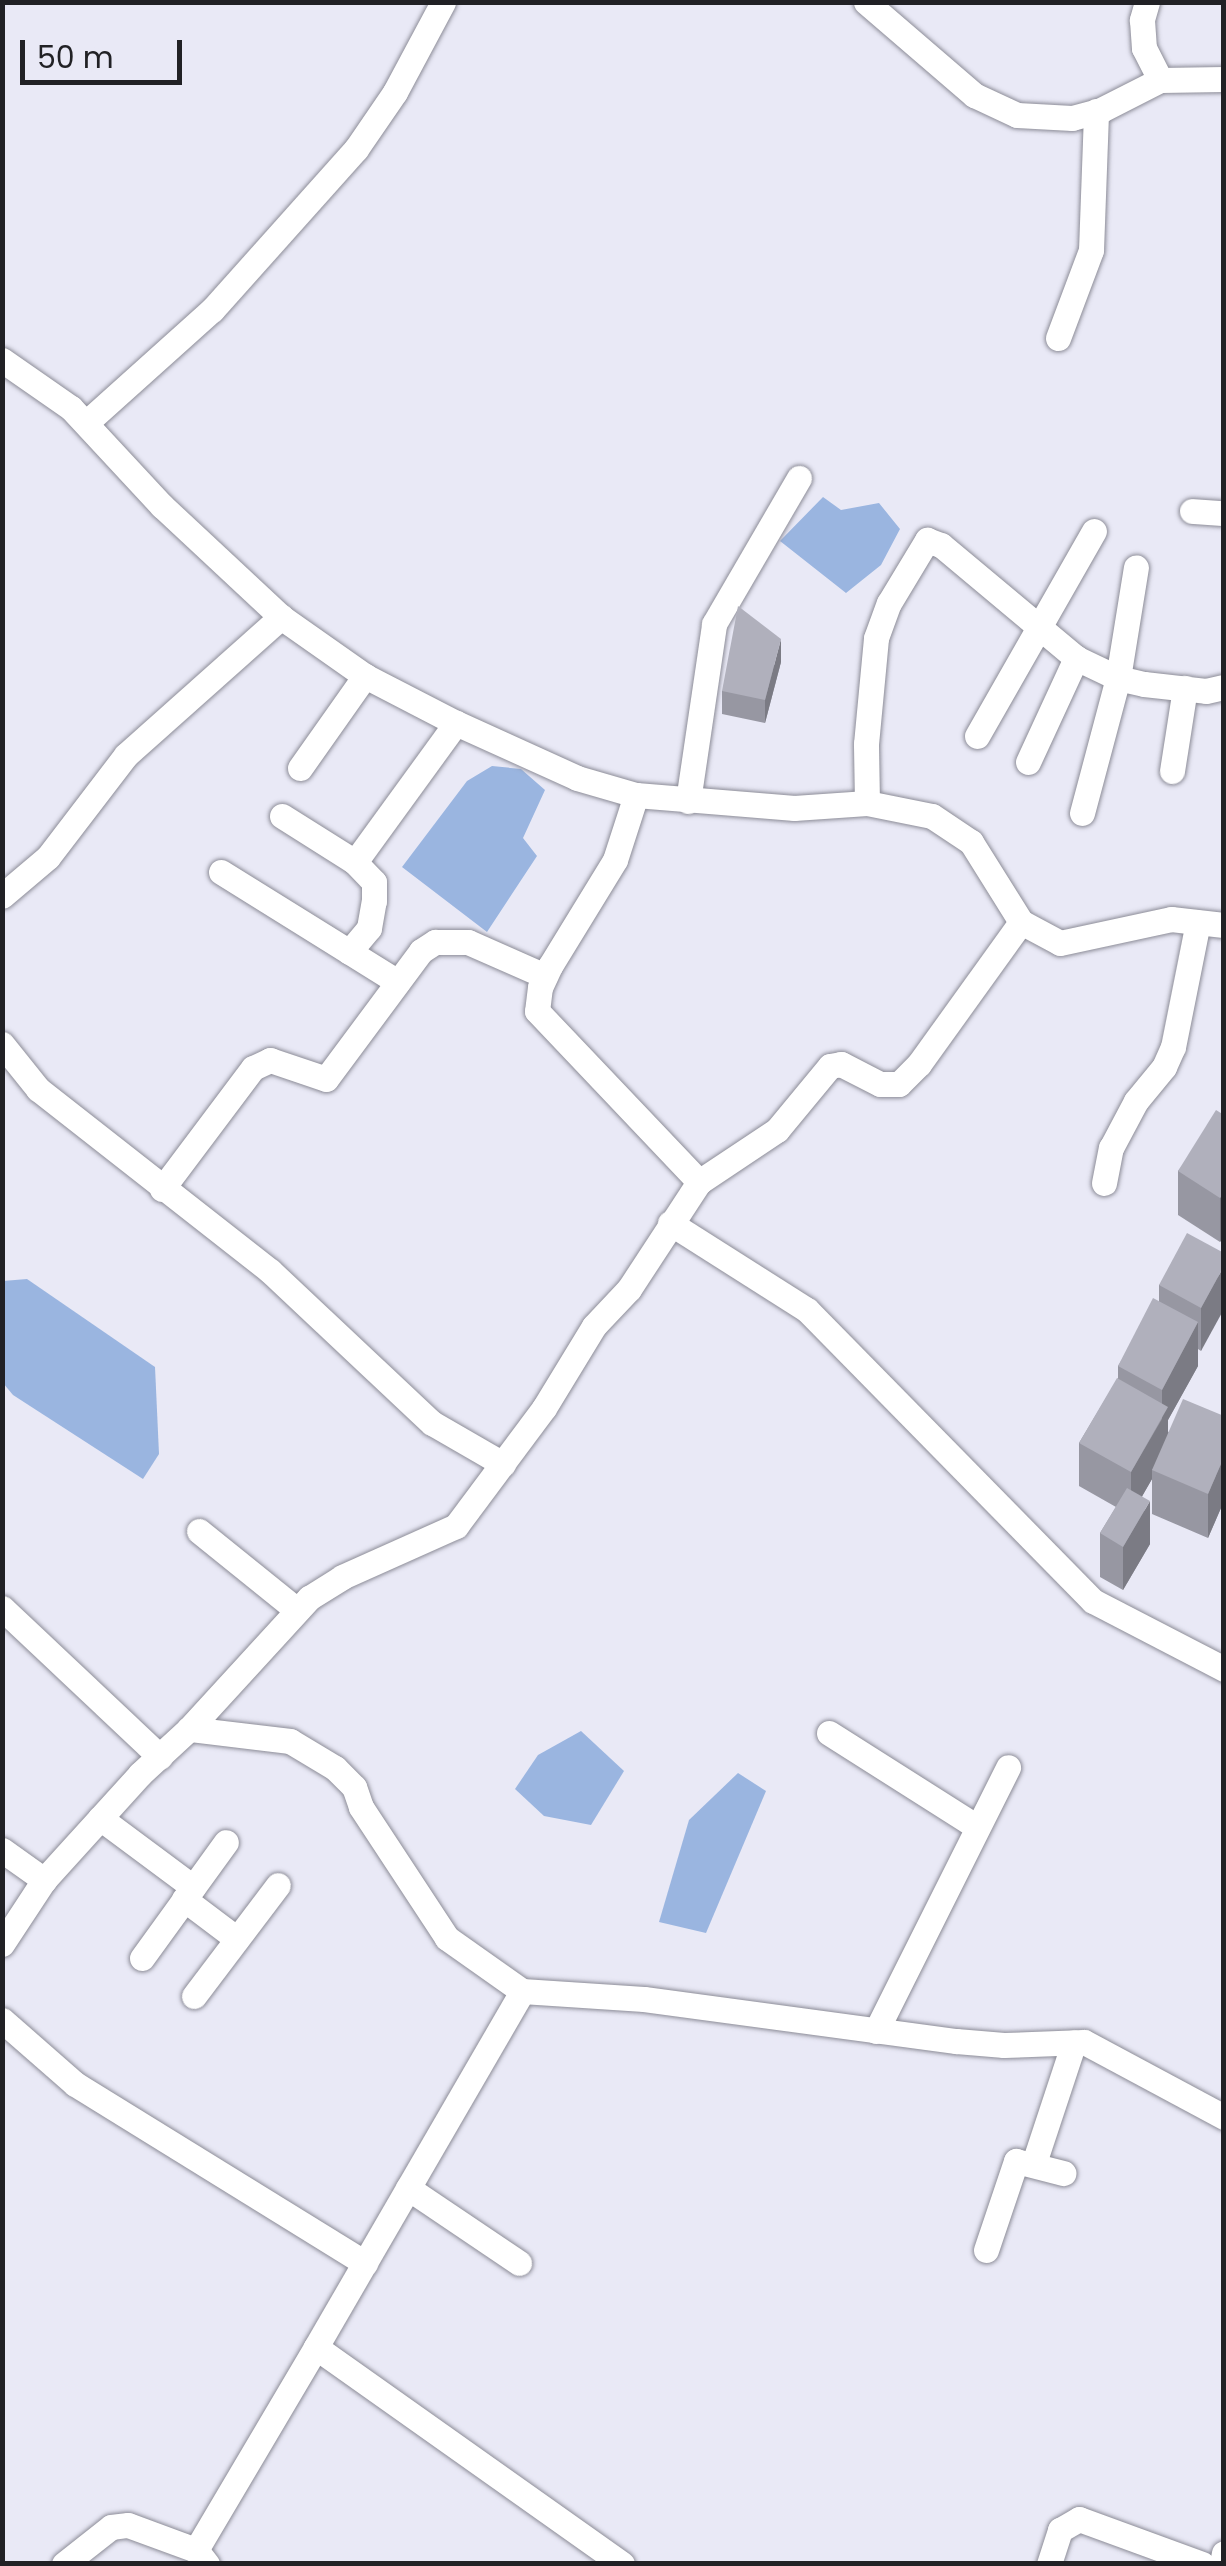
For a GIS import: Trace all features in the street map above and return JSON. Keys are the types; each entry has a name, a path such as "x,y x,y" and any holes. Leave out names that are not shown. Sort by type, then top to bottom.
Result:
{"street":[{"path":"86,422 200,322 356,149 396,92 443,2"},
{"path":"866,2 974,95 998,109 1050,120 1096,112 1160,80 1224,79"},
{"path":"1147,2 1142,20 1144,48 1160,80"},
{"path":"1058,338 1090,250 1096,112"},
{"path":"2,360 86,422 162,506 281,618 365,676 456,723 577,778 636,795 794,808 867,803 932,816 958,830 980,852 1021,922 1060,943 1159,921 1224,925"},
{"path":"688,802 714,624 798,478"},
{"path":"1192,511 1224,512"},
{"path":"977,736 1094,531"},
{"path":"867,803 873,656 889,604 921,544 927,540 941,545 1076,658 1118,678 1220,691"},
{"path":"1082,813 1118,678 1136,568"},
{"path":"2,896 48,857 126,756 281,618"},
{"path":"1028,762 1076,658"},
{"path":"300,768 365,676"},
{"path":"1172,771 1184,688"},
{"path":"355,862 456,723"},
{"path":"636,795 606,880 545,976 538,1011 699,1182"},
{"path":"282,816 355,862 374,882 370,928 349,952"},
{"path":"221,872 398,982"},
{"path":"2,1944 44,1880 297,1610 342,1577 456,1526 594,1326 629,1289 699,1182 777,1130 830,1066 841,1064 880,1084 899,1084 919,1064 1021,922"},
{"path":"1104,1182 1111,1148 1136,1100 1164,1067 1174,1047 1198,922"},
{"path":"162,1188 253,1068 270,1060 326,1079 421,951 435,942 468,942 545,976"},
{"path":"2,1044 38,1088 270,1271 432,1423 502,1464"},
{"path":"670,1223 806,1310 1093,1601 1224,1669"},
{"path":"199,1530 297,1610"},
{"path":"2,1608 160,1757"},
{"path":"189,1729 290,1741 335,1768 354,1787 362,1807 447,1938 522,1991 644,1999 1004,2045 1084,2042 1224,2117"},
{"path":"828,1733 976,1827"},
{"path":"876,2031 1008,1767"},
{"path":"100,1818 237,1939"},
{"path":"142,1958 226,1842"},
{"path":"2,1850 44,1880"},
{"path":"194,1996 278,1885"},
{"path":"64,2564 111,2527 128,2525 202,2557 316,2348 522,1991"},
{"path":"2,2020 75,2084 365,2262"},
{"path":"1034,2164 1074,2042"},
{"path":"986,2250 1014,2164 1020,2159 1063,2173"},
{"path":"408,2188 518,2263"},
{"path":"316,2348 622,2564"},
{"path":"1049,2564 1060,2530 1079,2519 1202,2564"},
{"path":"1222,2564 1224,2552"}],"water":[{"path":"823,497 841,510 879,503 900,529 881,565 846,593 780,541"},
{"path":"492,766 521,769 545,790 523,838 537,856 487,932 402,867 467,781"},
{"path":"27,1279 155,1367 159,1454 143,1479 13,1395 3,1383 3,1281"},
{"path":"581,1731 624,1771 591,1825 544,1816 515,1789 538,1755"},
{"path":"738,1773 766,1791 706,1933 659,1922 689,1820"}],"building":[{"path":"738,606 781,639 765,700 722,691"},
{"path":"1216,1110 1224,1115 1224,1193 1220,1198 1178,1171"},
{"path":"1187,1233 1224,1253 1224,1266 1201,1308 1159,1285"},
{"path":"1153,1298 1198,1322 1162,1390 1118,1366"},
{"path":"1117,1378 1168,1407 1131,1472 1079,1443"},
{"path":"1183,1399 1224,1416 1224,1457 1208,1494 1152,1470"},
{"path":"1127,1488 1150,1501 1123,1547 1100,1533"}]}
